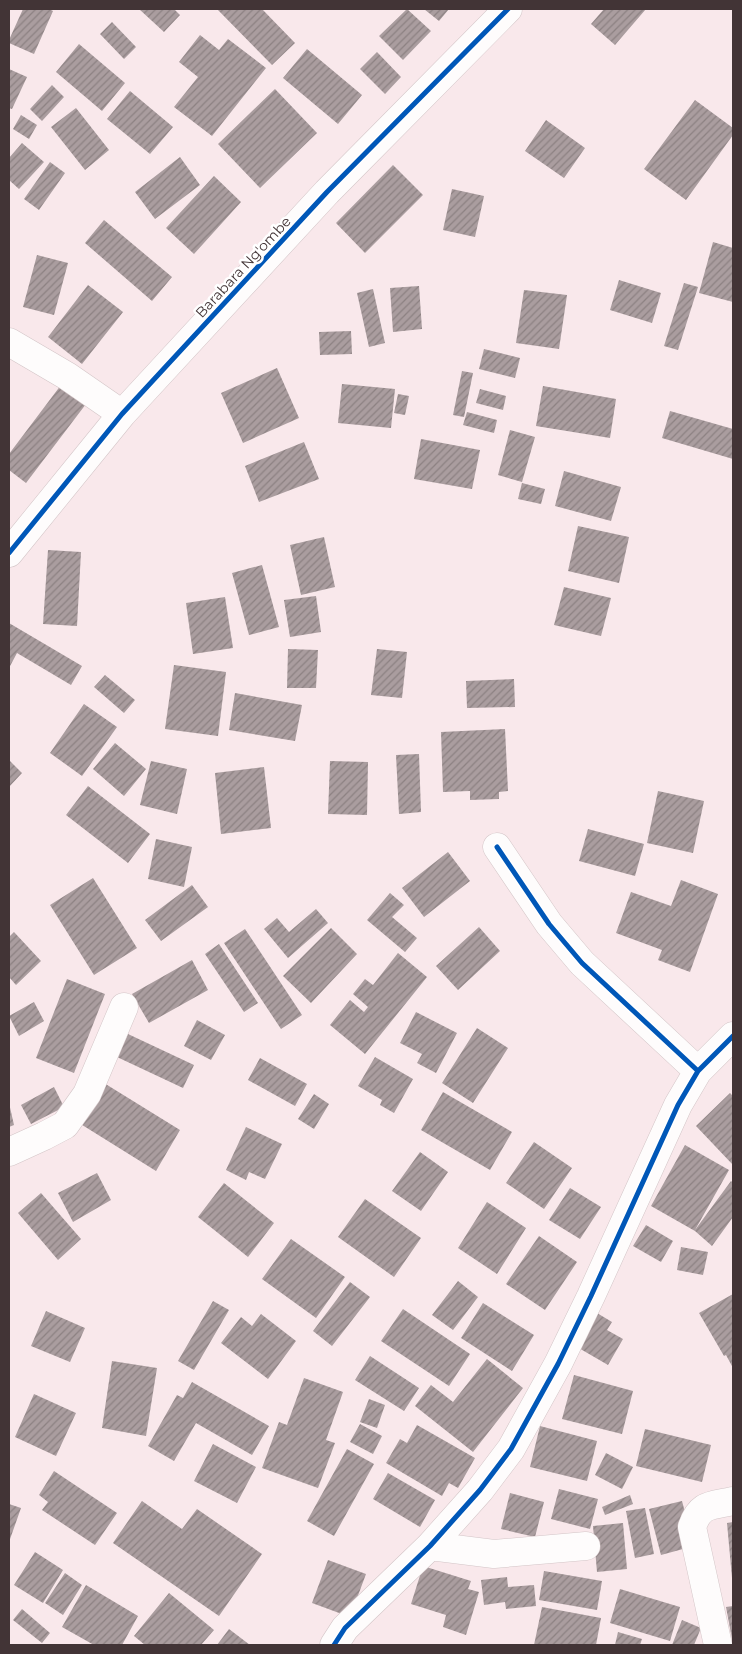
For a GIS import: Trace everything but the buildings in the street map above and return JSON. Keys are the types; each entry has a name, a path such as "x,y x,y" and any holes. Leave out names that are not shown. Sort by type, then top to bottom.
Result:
{"street":[{"name":"Barabara Ng'ombe","path":"9,553 122,414 327,192 508,9"},
{"path":"9,342 67,376 122,414"},
{"path":"497,847 549,924 582,963 698,1071"},
{"path":"9,1152 65,1125 87,1094 124,1007"},
{"path":"334,1645 345,1628 430,1546 480,1490 511,1449 558,1364 678,1105 698,1071 733,1036"},
{"path":"718,1645 692,1527 696,1516 702,1509 733,1501"},
{"path":"430,1546 494,1554 586,1546"}],"cycle path":[{"path":"9,553 122,414 327,192 508,9"},
{"path":"497,847 549,924 582,963 698,1071"},
{"path":"334,1645 345,1628 430,1546 480,1490 511,1449 558,1364 678,1105 698,1071 733,1036"}]}
